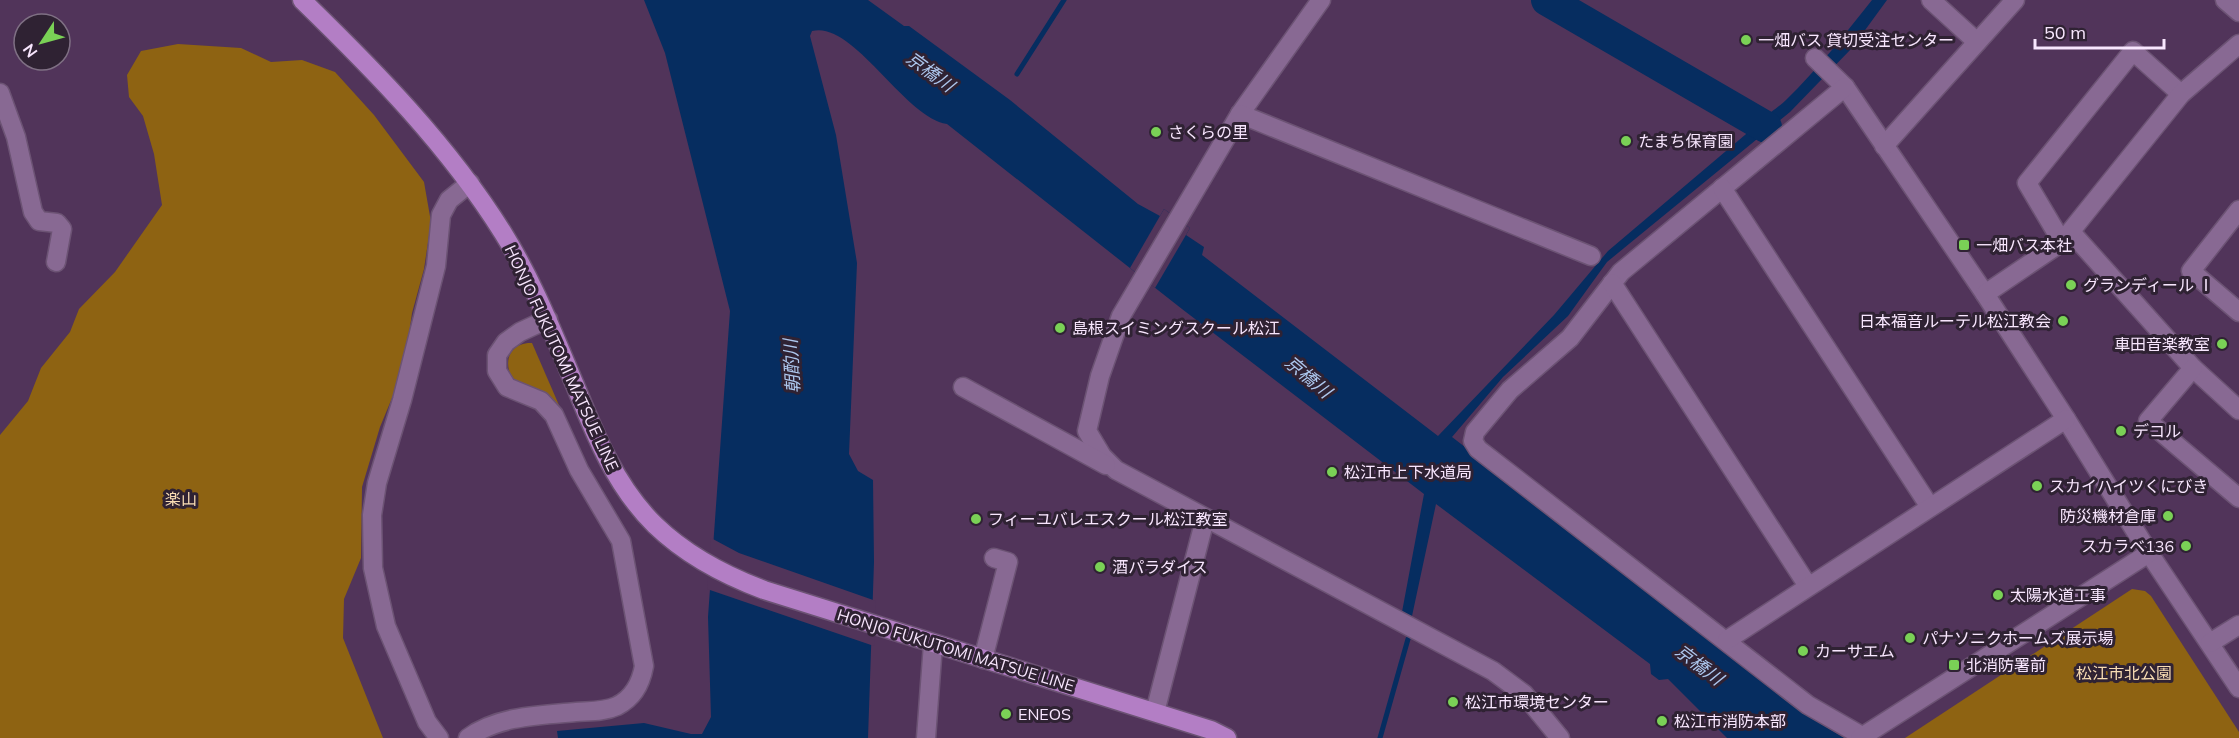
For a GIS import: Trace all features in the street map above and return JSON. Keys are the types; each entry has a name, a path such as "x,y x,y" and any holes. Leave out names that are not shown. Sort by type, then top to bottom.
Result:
{"main road":[{"name":"HONJO FUKUTOMI MATSUE LINE","path":"302,0 406,107 470,183 517,256 548,319 590,422 621,482 654,524 692,555 764,590 1155,712 1227,738"}],"street":[{"path":"1116,470 1102,456 1087,431 1112,340 1121,316 1240,114 1321,0"},
{"path":"1931,0 1977,42"},
{"path":"1884,146 2015,0"},
{"path":"2225,0 2239,12"},
{"path":"1985,294 2067,237 2181,94 2239,44"},
{"path":"2181,94 2133,51 2026,183 2067,237 2193,368 2239,410"},
{"path":"1815,58 1840,83 1985,294 2149,553 2239,688"},
{"path":"1840,83 1722,188 1621,272 1570,338 1510,390 1475,432 1473,441 1478,449 1808,705 1861,737 2149,553"},
{"path":"0,93 16,137 33,212 39,221 57,223 63,230 56,262"},
{"path":"1240,114 1591,256"},
{"path":"439,738 427,722 386,626 373,568 372,515 377,483 402,400 436,266 441,215 449,200 470,183"},
{"path":"1722,188 1930,507"},
{"path":"2239,211 2191,271 2239,312"},
{"path":"1612,283 1808,586"},
{"path":"468,738 499,724 531,716 609,709 630,697 642,676 644,666 621,541 579,470 554,415 541,401 507,387 497,371 497,355 506,342 520,332 548,319"},
{"path":"2193,368 2148,421 2239,498"},
{"path":"963,387 1205,519 1493,671 1524,694 1560,738"},
{"path":"1727,640 2066,419"},
{"path":"1155,712 1205,519"},
{"path":"983,659 1008,562 994,558"},
{"path":"2210,643 2239,624"},
{"path":"926,738 933,644"}],"green space":[{"name":"楽山","path":"178,44 241,48 271,62 302,60 335,72 374,115 424,182 431,222 424,269 412,313 404,369 380,427 362,487 361,558 344,599 343,638 383,738 0,738 0,435 28,401 41,368 70,332 79,309 115,272 162,205 154,154 143,116 129,97 127,75 141,51"},
{"path":"532,343 565,419 513,379 510,373 508,360 513,349"},
{"name":"松江市北公園","path":"2132,589 2145,591 2151,596 2239,732 2239,738 1905,738"}],"water":[{"path":"644,0 868,0 904,26 909,26 1010,100 1138,204 1160,216 1164,209 1190,228 1186,235 1204,247 1202,255 1438,436 1554,315 1608,251 1786,100 1820,64 1872,0 1887,0 1852,48 1790,112 1607,262 1568,316 1503,377 1452,437 1676,610 1805,714 1844,738 1727,738 1668,679 1659,680 1651,674 1650,664 1436,504 1412,616 1402,612 1424,494 1182,309 947,124 931,118 914,105 844,40 828,32 812,31 810,36 836,135 857,263 849,454 858,471 873,480 874,562 868,738 558,738 557,731 644,723 691,734 702,734 711,717 708,617 730,311 665,53"}],"pier":[{"path":"1164,209 1190,228 1155,288 1130,268"},
{"path":"711,538 739,553 876,601 874,646 707,589"}],"waterway":[{"path":"1017,74 1064,0"},
{"path":"1547,0 1766,127"},
{"path":"1380,738 1408,639"}],"place":[{"name":"一畑バス 貸切受注センター","path":"1746,40"},
{"name":"さくらの里","path":"1156,132"},
{"name":"たまち保育園","path":"1626,141"},
{"name":"一畑バス本社","path":"1964,245"},
{"name":"グランディール Ⅰ","path":"2071,285"},
{"name":"日本福音ルーテル松江教会","path":"2063,321"},
{"name":"島根スイミングスクール松江","path":"1060,328"},
{"name":"車田音楽教室","path":"2222,344"},
{"name":"デコル","path":"2121,431"},
{"name":"松江市上下水道局","path":"1332,472"},
{"name":"スカイハイツくにびき","path":"2037,486"},
{"name":"防災機材倉庫","path":"2168,516"},
{"name":"フィーユバレエスクール松江教室","path":"976,519"},
{"name":"スカラベ136","path":"2186,546"},
{"name":"酒パラダイス","path":"1100,567"},
{"name":"太陽水道工事","path":"1998,595"},
{"name":"パナソニクホームズ展示場","path":"1910,638"},
{"name":"カーサエム","path":"1803,651"},
{"name":"北消防署前","path":"1954,665"},
{"name":"松江市環境センター","path":"1453,702"},
{"name":"ENEOS","path":"1006,714"},
{"name":"松江市消防本部","path":"1662,721"}],"water label":[{"name":"京橋川","path":"930,72"},
{"name":"朝酌川","path":"792,366"},
{"name":"京橋川","path":"1308,377"},
{"name":"京橋川","path":"1699,665"}]}
